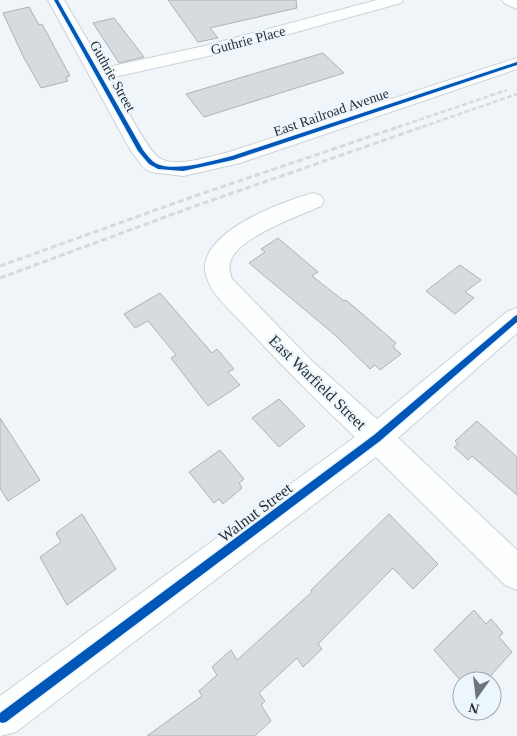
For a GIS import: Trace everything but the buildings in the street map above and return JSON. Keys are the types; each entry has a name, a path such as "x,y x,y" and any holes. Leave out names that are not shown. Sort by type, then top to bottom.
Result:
{"street":[{"name":"Guthrie Street","path":"56,0 100,75 141,151 151,162"},
{"name":"Guthrie Place","path":"100,75 207,51 395,0"},
{"path":"510,0 517,4"},
{"name":"East Railroad Avenue","path":"151,162 158,167 182,169 233,158 517,63"},
{"name":"East Warfield Street","path":"313,201 263,223 237,238 223,252 218,261 218,273 227,290 302,369 377,438 517,573"},
{"name":"Walnut Street","path":"3,722 377,438 517,318"}],"railway":[{"path":"398,127 507,90"},
{"path":"422,127 517,94"},
{"path":"0,266 192,197 401,126"},
{"path":"0,278 195,206 425,126"}],"cycle path":[{"path":"56,0 141,151 151,163 158,167 183,169 233,158 517,63"},
{"path":"2,718 377,438 517,318"}]}
